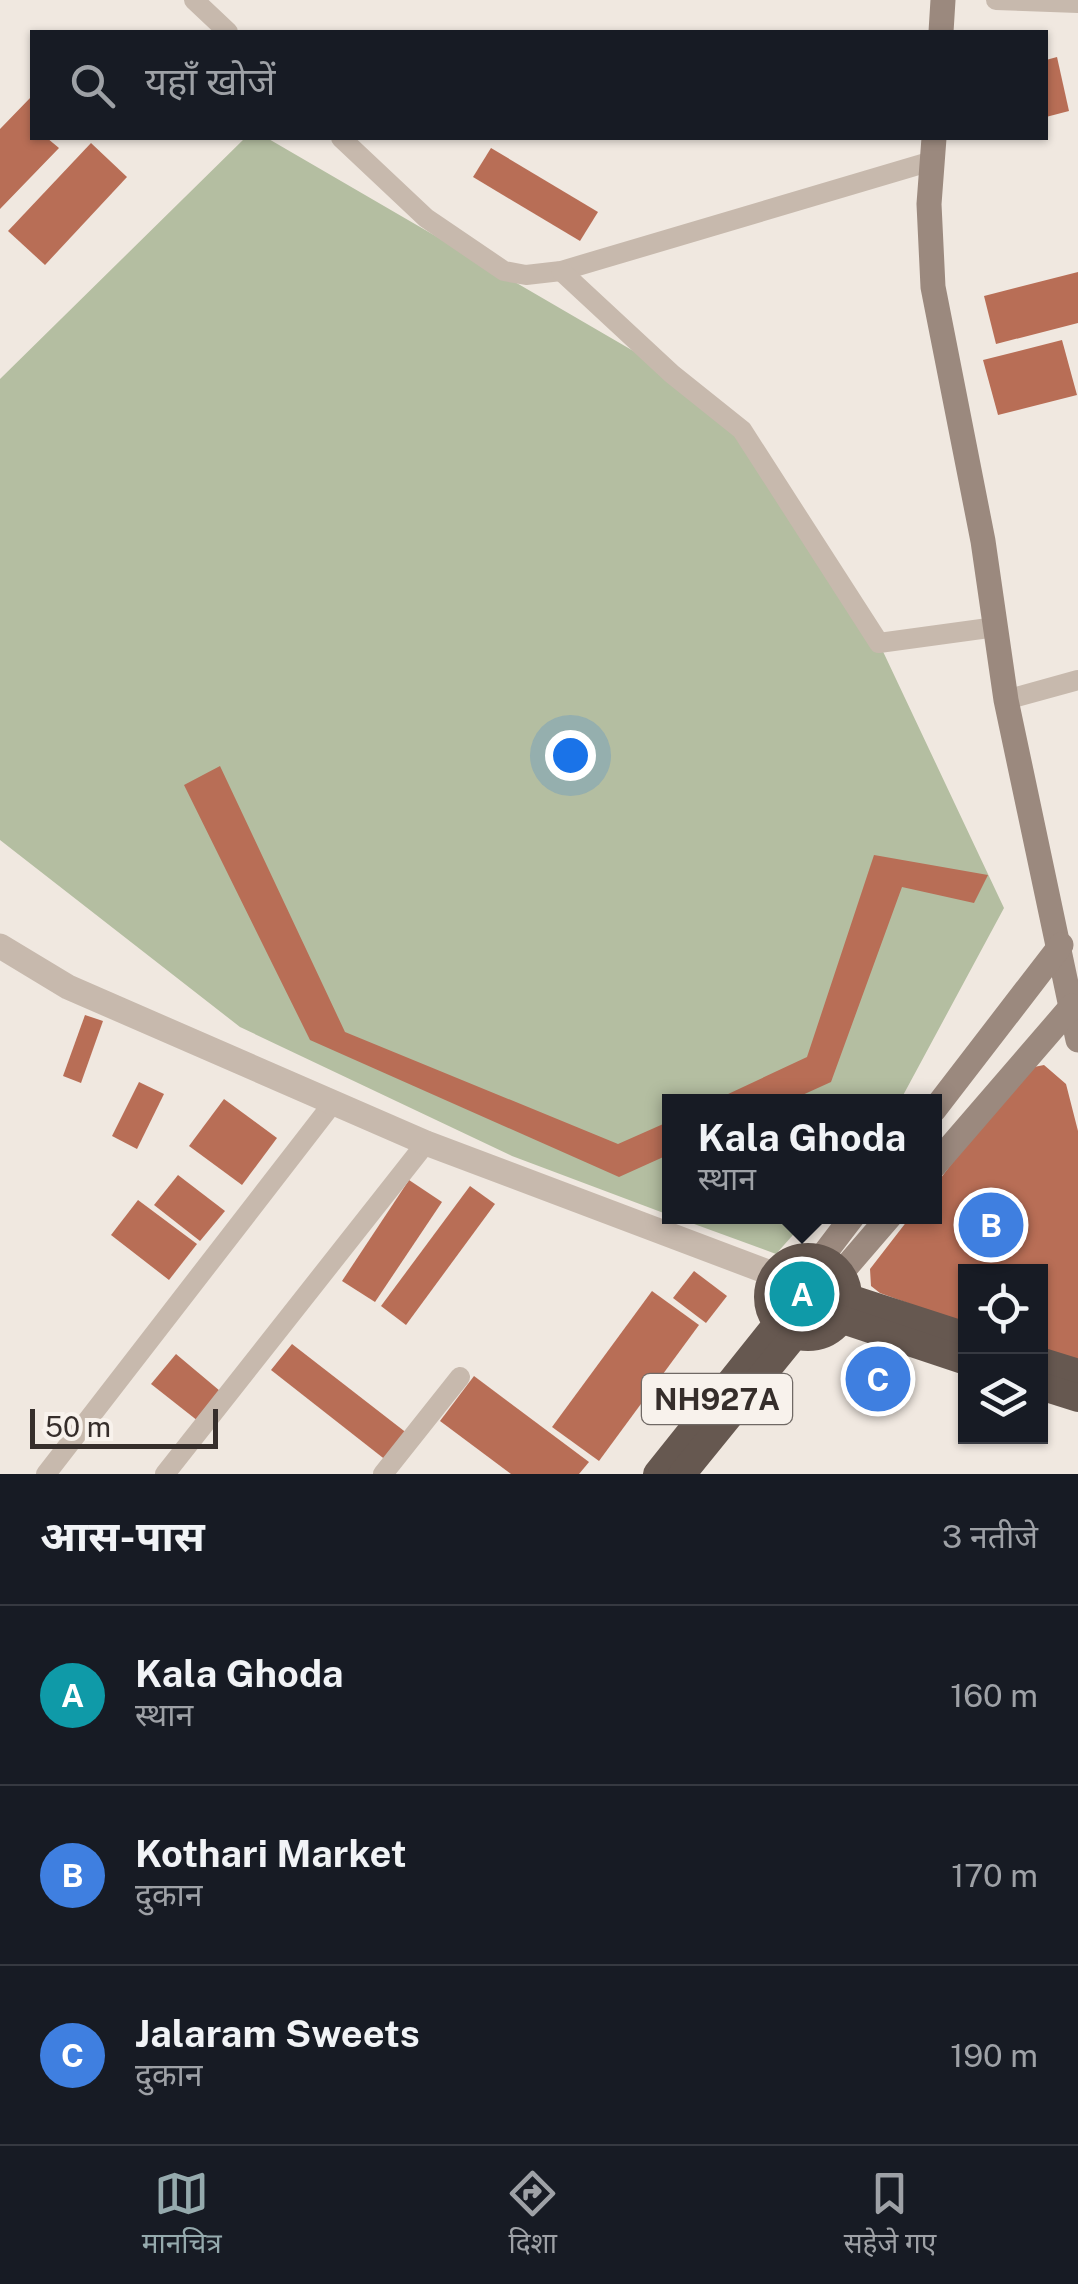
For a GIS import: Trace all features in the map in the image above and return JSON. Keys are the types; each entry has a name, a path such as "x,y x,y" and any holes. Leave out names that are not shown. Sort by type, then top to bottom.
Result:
{"highway":[{"path":"786,1329 768,1305 773,1274 800,1257 838,1287 958,1356"},
{"path":"838,1287 958,1333"},
{"name":"NH927A","path":"786,1329 816,1336 838,1287"},
{"name":"NH927A","path":"656,1474 786,1329"},
{"name":"NH927A","path":"682,1474 786,1329"},
{"path":"1048,1363 1078,1373"},
{"path":"1048,1389 1078,1398"}],"main road":[{"path":"941,30 943,0"},
{"path":"933,149 932,286 996,626 1006,700 1078,1040"},
{"path":"942,1100 1060,946"},
{"path":"942,1157 1072,1006"},
{"path":"838,1287 851,1224"},
{"path":"838,1287 884,1224"}],"street":[{"path":"194,0 226,30"},
{"path":"996,0 1078,3"},
{"path":"343,140 426,218 504,270 526,274 561,271 933,149"},
{"path":"561,271 672,374 742,430 879,642 996,626"},
{"path":"1006,700 1078,680"},
{"path":"0,946 68,987 426,1144 773,1274"},
{"path":"46,1474 332,1103"},
{"path":"166,1474 426,1144"},
{"path":"382,1474 460,1378"}],"green space":[{"path":"243,140 270,140 697,388 742,430 879,643 1004,908 904,1094 662,1094 662,1212 512,1156 240,1027 0,840 0,379"},
{"path":"694,1224 803,1224 776,1254"}],"building":[{"path":"1057,57 1069,111 1048,116 1048,59"},
{"path":"30,98 30,140 49,140 59,148 0,209 0,129"},
{"path":"91,143 127,177 45,265 8,231"},
{"path":"491,148 598,212 580,241 473,177"},
{"path":"1078,272 1078,323 996,344 984,296"},
{"path":"1062,340 1077,395 998,415 983,360"},
{"path":"220,766 345,1032 618,1144 662,1125 662,1158 619,1177 310,1040 184,785"},
{"path":"874,855 988,875 974,903 902,887 831,1082 805,1094 728,1094 807,1057"},
{"path":"85,1015 103,1021 81,1083 63,1076"},
{"path":"1044,1065 1066,1084 1078,1131 1078,1365 1048,1355 1048,1264 958,1264 958,1321 880,1293 871,1286 870,1269 905,1224 942,1224 942,1176 1029,1068"},
{"path":"139,1082 164,1094 137,1149 112,1136"},
{"path":"224,1099 277,1138 242,1185 189,1146"},
{"path":"178,1175 225,1211 200,1241 154,1205"},
{"path":"409,1180 442,1202 375,1302 342,1281"},
{"path":"470,1186 495,1204 406,1325 381,1306"},
{"path":"138,1200 197,1244 169,1280 111,1235"},
{"path":"694,1271 727,1296 706,1323 673,1298"},
{"path":"652,1291 699,1325 599,1461 552,1427"},
{"path":"292,1344 408,1434 387,1461 271,1370"},
{"path":"176,1354 220,1391 198,1421 151,1384"},
{"path":"474,1376 589,1462 579,1474 511,1474 440,1421"}],"place":[{"name":"Kothari Market","path":"991,1225"},
{"name":"Kala Ghoda","path":"802,1294"},
{"name":"Jalaram Sweets","path":"878,1379"}]}
